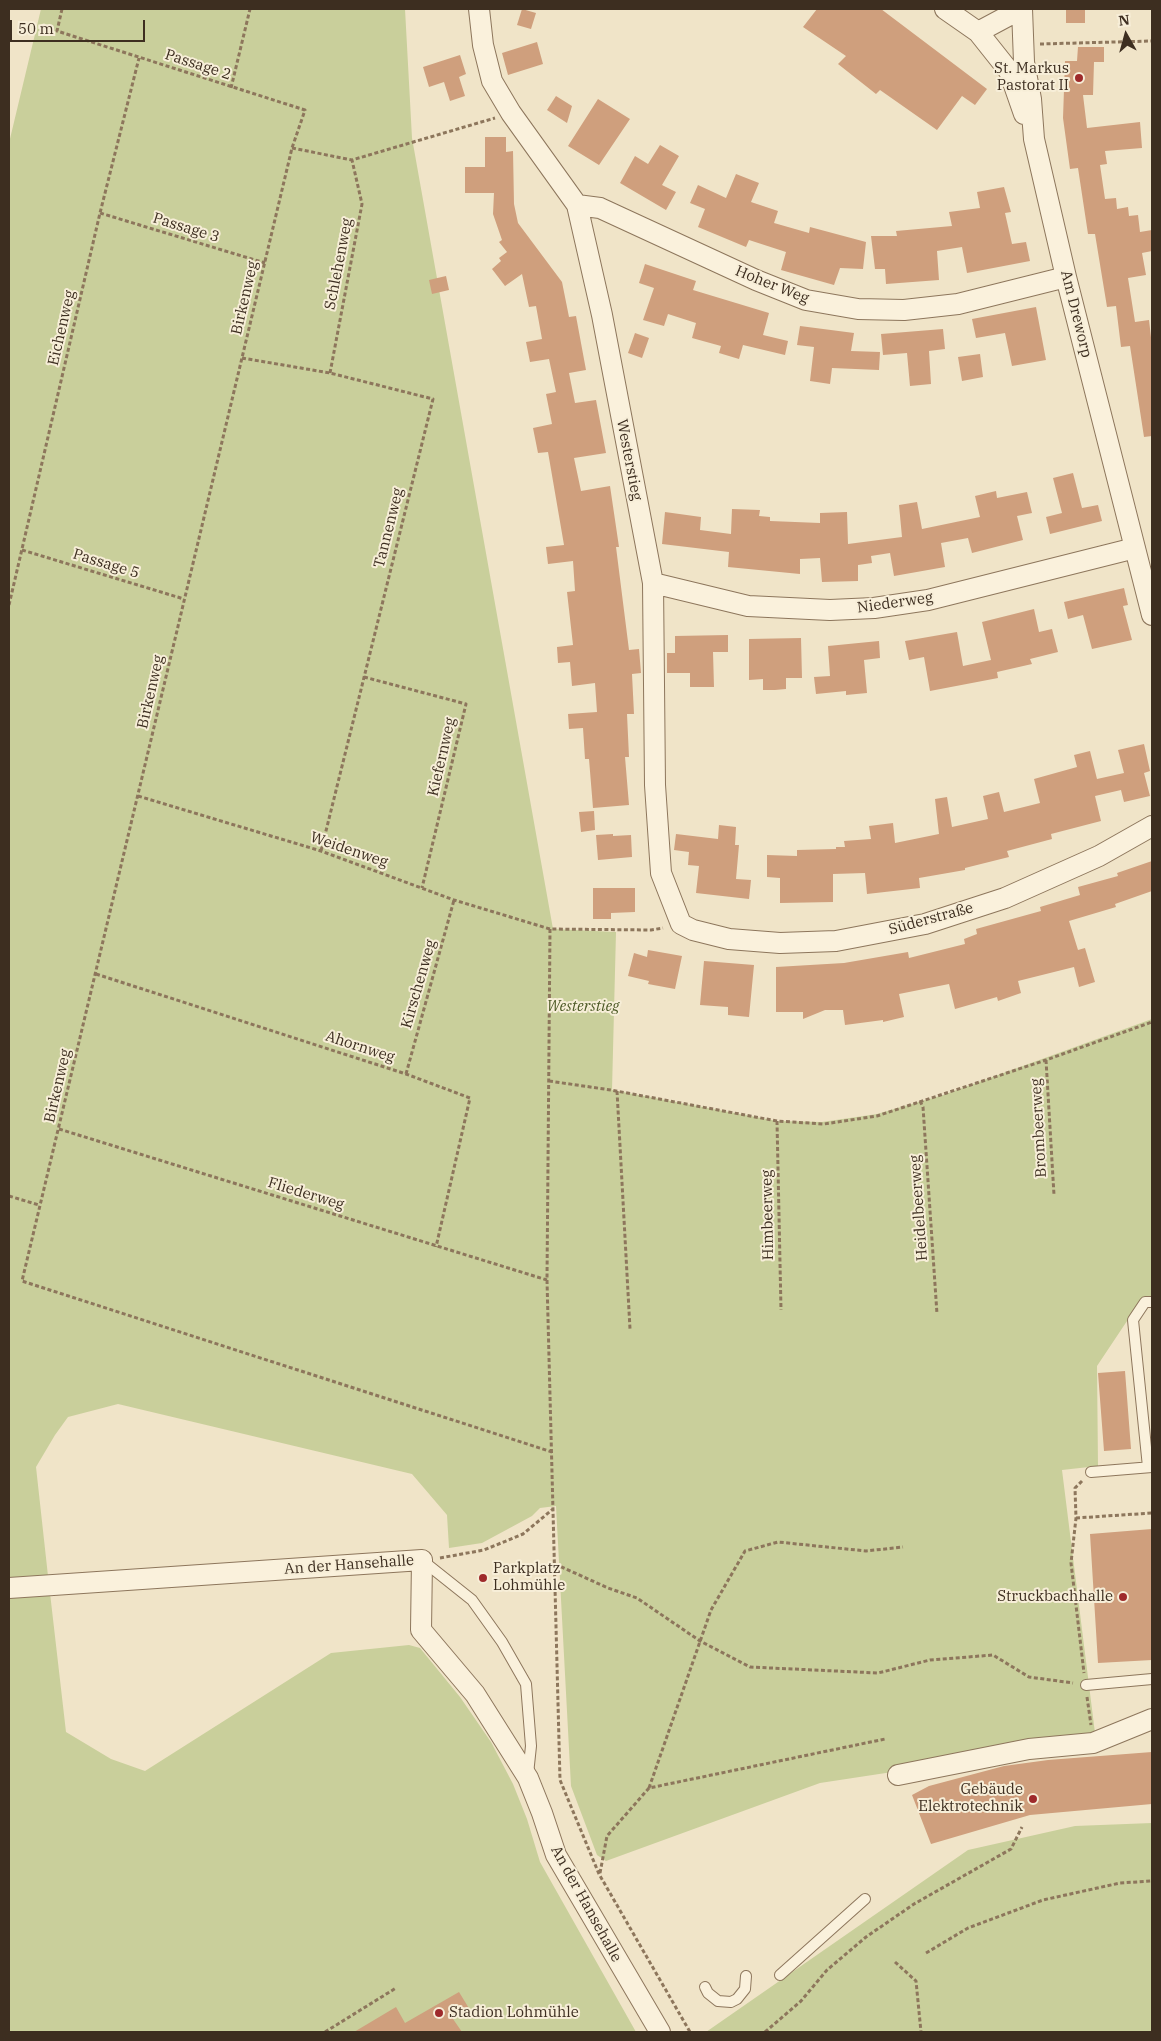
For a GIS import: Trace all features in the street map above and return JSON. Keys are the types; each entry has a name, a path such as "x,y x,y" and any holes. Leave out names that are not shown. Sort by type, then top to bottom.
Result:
{"street":[{"name":"Westerstieg","path":"479,9 483,45 492,81 511,113 577,205 602,315 653,583 655,785 661,873 687,927"},
{"path":"945,9 978,32 1009,71 1034,139"},
{"path":"978,32 1021,9"},
{"name":"Am Dreworp","path":"1021,9 1024,62 1031,99 1034,139 1066,277 1152,615"},
{"name":"Hoher Weg","path":"577,205 600,208 756,280 806,300 858,309 904,310 958,304 1066,277"},
{"name":"Niederweg","path":"653,583 748,606 830,610 874,608 928,600 1135,548"},
{"name":"Süderstraße","path":"687,927 729,940 780,943 836,940 925,924 1005,898 1098,856 1152,826"},
{"name":"An der Hansehalle","path":"9,1588 422,1560 421,1630 475,1694 528,1778 556,1855 660,2032"},
{"path":"898,1775 1029,1749 1093,1743 1152,1719"}],"lane":[{"path":"1091,1472 1150,1467 1134,1320 1145,1302 1152,1302"},
{"path":"422,1560 472,1600 502,1642 526,1684 532,1746 528,1778"},
{"path":"1086,1685 1152,1679"},
{"path":"780,1975 865,1899"},
{"path":"705,1987 708,1993 718,2001 731,2002 737,1999 746,1989 746,1976"}],"path":[{"name":"Passage 2","path":"62,9 57,31 304,110"},
{"path":"231,88 250,9"},
{"path":"1024,44 1152,41"},
{"name":"Eichenweg","path":"9,605 100,213 139,58"},
{"name":"Birkenweg","path":"304,110 292,148 22,1281 552,1452"},
{"path":"292,148 352,160 511,113"},
{"name":"Schlehenweg","path":"330,373 362,204 352,160"},
{"name":"Passage 3","path":"100,213 265,263"},
{"name":"Tannenweg","path":"242,358 330,373 433,398 321,851"},
{"name":"Passage 5","path":"22,550 184,599"},
{"name":"Kiefernweg","path":"364,677 466,704 422,888"},
{"name":"Weidenweg","path":"138,796 321,851 454,900 550,928 651,930 687,927"},
{"name":"Kirschenweg","path":"406,1074 454,900"},
{"path":"550,928 547,1280 560,1780 599,1874 690,2032"},
{"name":"Ahornweg","path":"96,974 406,1074 470,1098 436,1247"},
{"path":"549,1081 617,1091 777,1121 824,1124 877,1116 1046,1060 1152,1022"},
{"name":"Brombeerweg","path":"1046,1060 1054,1195"},
{"path":"617,1091 630,1329"},
{"name":"Heidelbeerweg","path":"920,1101 923,1107 937,1314"},
{"name":"Himbeerweg","path":"777,1121 780,1310"},
{"name":"Fliederweg","path":"59,1129 547,1280"},
{"path":"9,1196 40,1205"},
{"path":"1091,1472 1075,1488 1076,1518 1071,1563 1093,1743"},
{"path":"422,1560 484,1550 523,1534 553,1509"},
{"path":"1076,1518 1152,1513"},
{"path":"599,1874 607,1836 649,1788 711,1610 745,1552 778,1542 866,1551 903,1547"},
{"path":"555,1564 608,1588 637,1598 700,1640 750,1667 878,1672 930,1660 993,1655 1029,1677 1086,1685"},
{"path":"649,1788 884,1738"},
{"path":"765,2032 801,2001 827,1970 866,1937 914,1904 1011,1849 1022,1827"},
{"path":"926,1953 968,1928 1042,1900 1120,1883 1152,1881"},
{"path":"895,1962 916,1981 921,2032"},
{"path":"325,2032 396,1988"}],"green space":[{"path":"41,9 405,9 412,138 553,929 616,932 612,1090 777,1121 822,1122 877,1114 943,1095 1152,1019 1152,1296 1143,1297 1097,1366 1098,1466 1062,1470 1096,1741 820,1783 606,1861 597,1855 571,1786 556,1506 540,1508 532,1516 482,1543 449,1548 447,1515 412,1474 118,1404 68,1417 55,1435 36,1467 48,1576 9,1578 9,143"},
{"path":"50,1593 66,1732 111,1759 145,1771 331,1653 409,1645 420,1648 460,1697 491,1742 513,1784 527,1819 540,1862 636,2032 9,2032 9,1595"},
{"path":"1152,1823 1152,2032 706,2032 968,1850 1075,1826"}],"building":[{"path":"522,9 536,13 531,29 517,25"},
{"path":"817,9 881,9 987,89 975,105 962,96 937,130 880,90 876,94 838,64 846,56 803,27"},
{"path":"1066,9 1085,9 1085,23 1066,23"},
{"path":"537,42 543,64 508,75 502,53"},
{"path":"1078,47 1104,47 1104,62 1094,62 1093,95 1083,95 1087,128 1140,122 1142,148 1105,151 1107,164 1100,165 1105,199 1116,198 1117,209 1128,207 1129,216 1138,215 1140,232 1152,230 1152,251 1142,253 1146,275 1128,278 1135,322 1149,320 1152,346 1152,436 1144,437 1130,346 1121,347 1116,306 1107,307 1095,234 1088,234 1078,168 1070,169 1063,118 1065,61 1077,61"},
{"path":"460,55 466,74 459,77 465,96 450,101 444,82 429,87 423,67"},
{"path":"556,96 572,106 567,123 547,110"},
{"path":"598,99 630,119 599,165 568,146"},
{"path":"485,137 506,137 506,152 513,151 514,204 518,223 562,282 569,317 576,316 586,370 569,373 575,403 596,400 606,453 574,458 581,491 610,486 619,547 616,547 629,650 639,649 641,673 632,674 634,714 627,714 629,757 625,757 629,805 593,808 589,759 585,759 583,728 569,729 568,714 597,712 595,683 572,686 570,662 558,663 557,647 573,645 567,592 575,591 573,561 548,564 546,547 564,545 548,452 538,453 533,428 552,424 546,394 556,392 549,359 530,362 526,342 542,339 536,306 529,307 522,274 505,286 492,269 501,261 499,258 507,252 499,242 502,240 493,214 494,193 465,193 465,167 485,167"},
{"path":"660,145 679,156 662,185 676,192 666,210 620,183 635,156 648,164"},
{"path":"736,174 759,183 751,202 778,211 774,223 809,233 810,227 866,242 863,269 840,268 834,285 781,270 786,252 749,240 746,247 698,227 705,209 690,203 698,185 726,198"},
{"path":"1004,187 1011,212 1005,213 1012,244 1026,242 1030,261 967,273 962,247 937,251 939,280 886,284 885,269 875,269 871,236 897,236 896,231 952,226 949,212 980,208 977,192"},
{"path":"645,264 696,281 693,290 769,313 763,335 788,341 785,355 743,345 739,359 719,353 721,346 692,338 696,323 668,314 664,326 643,320 654,288 639,283"},
{"path":"446,276 449,290 432,294 429,280"},
{"path":"1036,307 1046,360 1012,366 1005,333 976,338 972,319"},
{"path":"800,326 854,333 851,351 880,352 879,370 832,368 830,384 810,381 814,347 797,345"},
{"path":"943,329 945,349 929,351 931,384 910,386 907,353 883,355 881,334"},
{"path":"635,333 649,338 642,358 628,353"},
{"path":"980,354 983,377 962,381 958,357"},
{"path":"1073,473 1082,508 1098,505 1102,521 1050,534 1046,517 1062,513 1053,478"},
{"path":"996,491 997,498 1027,492 1032,513 1017,516 1023,540 972,553 968,538 941,543 945,567 894,576 890,553 871,556 872,563 858,565 858,581 822,582 820,558 800,559 800,574 728,567 729,552 662,544 665,512 701,517 700,530 731,534 732,509 760,510 759,516 770,517 770,521 820,523 820,513 847,512 848,544 902,537 899,505 917,502 922,529 980,517 975,496"},
{"path":"1124,588 1128,605 1123,606 1132,640 1092,649 1083,615 1068,619 1064,602"},
{"path":"1034,609 1039,632 1052,629 1058,652 1030,659 1032,664 997,672 998,678 930,691 924,657 909,660 905,641 957,632 963,666 991,660 982,622"},
{"path":"728,635 728,652 713,652 714,687 690,687 690,673 667,673 667,653 675,653 675,636"},
{"path":"801,638 802,678 786,678 786,689 775,690 763,690 763,679 749,680 749,639"},
{"path":"879,641 880,658 864,660 867,693 846,695 846,691 816,694 814,677 830,676 828,646"},
{"path":"1144,744 1150,771 1144,773 1150,796 1124,802 1121,790 1095,796 1101,821 1051,834 1052,839 1007,851 1009,857 965,868 965,870 919,878 920,888 867,894 865,873 833,874 833,902 780,903 780,878 767,877 767,855 797,856 797,850 845,847 844,841 871,839 869,826 893,823 895,843 939,834 935,799 947,797 952,827 988,819 983,796 999,792 1004,812 1040,803 1034,779 1077,767 1074,755 1090,751 1097,779 1124,773 1118,750"},
{"path":"594,811 595,830 581,832 579,812"},
{"path":"719,825 736,827 735,845 739,845 736,879 751,880 749,899 696,893 699,866 688,865 689,852 674,850 676,834 718,839"},
{"path":"613,834 613,836 631,835 632,857 598,860 596,835"},
{"path":"1152,861 1152,891 1115,904 1116,907 1069,921 1078,950 1085,948 1095,982 1079,987 1074,967 1018,981 1021,993 998,1001 997,997 955,1009 949,984 899,994 904,1017 883,1022 883,1020 845,1025 843,1010 825,1010 803,1019 803,1012 776,1012 776,967 844,963 908,952 909,958 965,944 964,939 977,934 976,929 1041,911 1040,907 1080,895 1078,887 1118,876 1117,873"},
{"path":"593,888 635,888 635,912 611,913 611,919 593,919"},
{"path":"648,950 682,956 675,989 648,984 649,981 628,976 634,953 647,957"},
{"path":"704,961 754,965 749,1017 728,1015 728,1007 700,1005"},
{"path":"1125,1371 1131,1449 1104,1451 1098,1373"},
{"name":"Struckbachhalle","path":"1152,1529 1152,1660 1098,1663 1090,1534"},
{"name":"Gebäude Elektrotechnik","path":"1152,1752 1152,1804 1030,1815 931,1844 912,1795 929,1786 1004,1766 1048,1760"},
{"name":"Stadion Lohmühle","path":"459,1992 470,2010 453,2019 462,2032 354,2032 396,2007 405,2023"}],"place":[{"name":"St. Markus Pastorat II","path":"1079,78"},
{"name":"Parkplatz Lohmühle","path":"483,1578"},
{"name":"Struckbachhalle","path":"1123,1597"},
{"name":"Gebäude Elektrotechnik","path":"1033,1799"},
{"name":"Stadion Lohmühle","path":"439,2013"}]}
